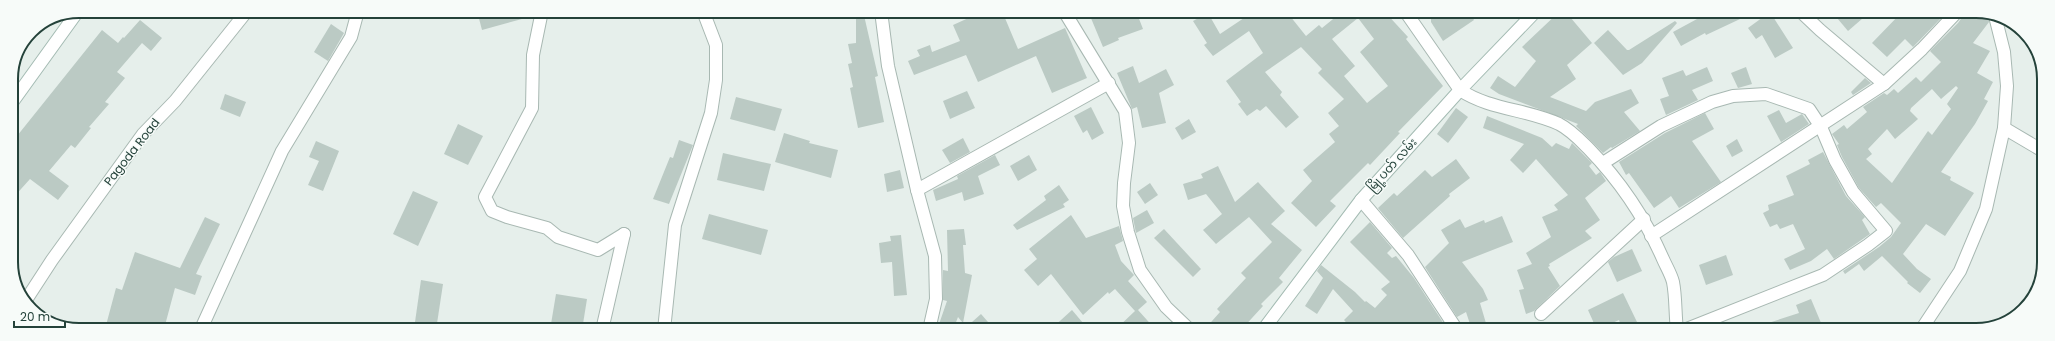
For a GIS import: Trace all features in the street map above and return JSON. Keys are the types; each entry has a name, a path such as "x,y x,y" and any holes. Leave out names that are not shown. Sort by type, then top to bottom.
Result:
{"street":[{"name":"Pagoda Road","path":"29,296 143,134 175,101 241,18"},
{"path":"203,323 282,151 350,37 356,18"},
{"path":"541,18 533,55 532,108 485,197 492,211 507,217 547,228 558,237 598,250 624,234 604,323"},
{"path":"665,323 675,225 711,113 716,80 716,45 706,18"},
{"path":"882,18 888,66 917,190 935,256 936,299 931,323"},
{"path":"1068,18 1125,110 1129,143 1123,206 1128,232 1140,270 1166,307 1183,323"},
{"path":"1410,18 1460,90 1472,98 1491,105 1530,114 1560,125 1579,139 1603,163 1630,196 1644,220 1672,281 1676,323"},
{"name":"မြို့ပတ် လမ်း","path":"1268,323 1361,200 1460,90 1530,18"},
{"path":"1807,18 1884,84"},
{"path":"1651,236 1821,127 1884,84 1922,50 1951,18"},
{"path":"18,94 73,19"},
{"path":"1926,323 1960,271 1986,209 2004,128 2007,86 2004,52 1996,22"},
{"path":"917,190 1109,83"},
{"path":"1603,163 1661,126 1712,102 1733,96 1766,94 1810,109 1821,127 1835,160 1853,192 1886,231 1823,275 1702,323"},
{"path":"2004,128 2037,147"},
{"path":"1361,200 1408,255 1452,323"},
{"path":"1541,314 1644,220"}],"building":[{"path":"479,18 526,18 482,30"},
{"path":"856,18 865,18 878,76 875,77 884,122 858,128 850,88 853,87 848,64 852,63 848,44 856,43"},
{"path":"968,18 1005,18 1018,49 1065,28 1087,78 1052,93 1036,56 978,82 966,55 914,75 908,61 920,56 917,50 930,45 932,52 960,41 953,25"},
{"path":"1091,18 1139,18 1143,29 1118,38 1119,40 1103,47"},
{"path":"1199,18 1211,18 1220,34 1244,18 1292,18 1306,36 1319,25 1322,28 1334,18 1358,18 1390,18 1408,37 1406,39 1443,86 1398,132 1400,133 1370,165 1368,163 1330,201 1336,206 1316,227 1291,203 1312,181 1303,170 1335,142 1329,134 1339,126 1328,113 1344,99 1318,73 1322,69 1301,47 1265,72 1282,92 1280,95 1299,117 1286,128 1266,106 1260,111 1257,109 1247,116 1238,104 1241,102 1226,81 1263,53 1249,31 1213,56 1204,45 1207,43 1193,21","holes":["1358,18 1374,39 1360,52 1388,86 1367,103 1344,76 1355,66 1332,39"]},
{"path":"1431,18 1473,18 1474,20 1443,41 1431,22"},
{"path":"1553,18 1571,18 1592,43 1567,65 1576,79 1550,97 1586,111 1595,102 1631,89 1639,103 1624,112 1640,131 1603,153 1576,126 1578,124 1499,94 1490,88 1498,76 1515,87 1536,61 1522,47"},
{"path":"1742,18 1706,35 1705,33 1681,46 1673,32 1697,19"},
{"path":"1762,18 1774,18 1793,48 1775,58 1762,35 1756,39 1748,28"},
{"path":"1837,18 1863,18 1848,31"},
{"path":"1896,18 1941,18 1913,47 1905,39 1887,57 1872,43"},
{"path":"1962,18 1989,20 1989,22 1973,43 1990,51 1977,73 1993,82 1984,99 1988,101 1975,124 1941,172 1951,177 1950,180 1974,193 1945,236 1926,224 1903,254 1917,269 1931,279 1920,293 1907,283 1908,282 1882,256 1864,271 1859,264 1845,274 1843,271 1879,247 1891,237 1901,223 1881,203 1876,207 1859,188 1842,157 1837,145 1839,144 1832,134 1844,125 1847,129 1867,112 1863,107 1884,93 1887,95 1894,89 1898,93 1916,77 1921,82 1941,62 1930,51","holes":["1956,86 1958,88 1947,104 1951,109 1932,135 1928,131 1892,183 1866,159 1872,154 1868,149 1887,129 1895,139 1918,119 1910,111 1911,108 1932,89 1941,99"]},
{"path":"140,20 162,38 151,51 142,43 117,72 125,78 105,102 109,104 89,127 91,128 75,148 71,145 49,171 69,186 58,200 30,179 18,192 18,135 102,30 118,43 123,37 124,38"},
{"path":"1675,21 1677,23 1642,63 1623,75 1594,43 1608,30 1627,50 1629,50"},
{"path":"331,24 344,33 328,61 314,52"},
{"path":"1133,66 1139,83 1166,69 1174,85 1159,93 1166,123 1142,128 1137,107 1132,109 1117,73"},
{"path":"1707,67 1713,81 1692,90 1698,100 1666,115 1660,99 1669,96 1662,78 1683,70 1686,76"},
{"path":"1746,67 1752,84 1738,88 1731,73"},
{"path":"1865,78 1871,83 1853,95 1851,92"},
{"path":"967,91 975,108 950,119 943,101"},
{"path":"225,94 246,102 240,117 220,109"},
{"path":"736,97 782,109 775,131 730,119"},
{"path":"1091,107 1104,133 1092,140 1087,130 1083,133 1074,116"},
{"path":"1456,108 1468,117 1448,143 1437,134"},
{"path":"1779,110 1786,123 1802,114 1809,124 1781,142 1767,116"},
{"path":"1705,113 1714,129 1692,141 1721,182 1679,208 1671,196 1654,208 1629,173 1626,175 1619,162 1665,133"},
{"path":"1487,116 1542,138 1552,147 1556,143 1569,149 1572,143 1592,163 1589,166 1596,175 1600,172 1606,181 1585,198 1600,220 1585,231 1592,238 1549,264 1550,266 1548,267 1560,286 1534,311 1526,314 1519,290 1524,289 1517,270 1532,264 1526,253 1551,237 1542,217 1558,210 1554,205 1568,195 1536,159 1523,173 1510,160 1524,144 1483,128"},
{"path":"1189,119 1196,132 1182,140 1175,128"},
{"path":"458,124 483,136 468,165 444,154"},
{"path":"784,133 810,141 809,143 838,150 831,178 775,162"},
{"path":"963,138 970,152 950,163 942,150"},
{"path":"1737,139 1743,151 1732,157 1726,146"},
{"path":"679,140 693,145 669,204 653,199 670,157 673,158"},
{"path":"316,141 339,151 323,191 308,185 319,161 309,157"},
{"path":"1823,152 1846,196 1865,217 1862,220 1870,234 1834,259 1827,249 1811,261 1790,270 1784,259 1805,249 1793,224 1780,229 1777,224 1770,227 1763,213 1769,210 1768,205 1794,195 1786,176 1810,164 1808,160"},
{"path":"723,153 771,164 764,191 717,180"},
{"path":"995,155 1000,165 978,176 984,194 964,201 962,192 936,201 933,190 958,179 957,176"},
{"path":"1029,155 1037,170 1018,181 1010,166"},
{"path":"1456,159 1470,178 1449,194 1450,196 1403,238 1378,208 1394,193 1397,196 1425,170 1432,177"},
{"path":"1218,166 1235,202 1258,182 1285,211 1271,224 1302,250 1279,278 1283,282 1261,304 1263,306 1247,323 1210,323 1220,312 1217,309 1246,278 1241,273 1272,242 1249,217 1216,244 1203,230 1222,214 1206,194 1188,200 1183,184 1203,178 1201,174"},
{"path":"900,170 904,188 887,192 884,174"},
{"path":"1150,183 1158,195 1145,204 1137,192"},
{"path":"1059,185 1069,200 1063,204 1065,207 1017,230 1013,225 1046,200 1044,196"},
{"path":"413,191 438,202 418,246 393,234"},
{"path":"1147,210 1154,223 1136,233 1133,218"},
{"path":"709,214 768,230 761,255 702,239"},
{"path":"1071,215 1086,238 1119,226 1123,241 1115,245 1121,261 1134,275 1128,281 1147,302 1138,310 1150,323 1122,323 1135,311 1115,289 1109,294 1108,292 1083,315 1051,274 1038,286 1024,270 1037,259 1029,249"},
{"path":"1502,216 1513,242 1462,262 1483,289 1488,300 1480,303 1486,323 1470,323 1466,312 1457,317 1425,267 1449,243 1441,230 1460,219 1465,228 1484,220 1485,223"},
{"path":"205,217 220,224 196,274 202,276 195,295 175,288 166,323 107,323 116,288 122,290 135,252 180,268"},
{"path":"1370,222 1392,248 1387,253 1392,258 1396,256 1414,278 1443,323 1347,323 1344,320 1353,311 1333,289 1317,314 1305,306 1323,278 1317,271 1321,265 1355,292 1365,302 1366,301 1375,308 1387,295 1381,289 1390,282 1350,242"},
{"path":"964,229 966,245 963,245 965,273 972,275 963,323 958,317 956,323 939,323 947,301 943,300 943,270 948,271 947,230"},
{"path":"1164,229 1201,269 1193,277 1154,238"},
{"path":"901,235 907,295 894,296 892,262 881,263 879,243 891,241 890,236"},
{"path":"1632,249 1642,271 1617,282 1608,262 1614,257"},
{"path":"1726,255 1733,275 1706,285 1699,265"},
{"path":"421,280 443,284 437,323 415,323"},
{"path":"1623,293 1637,322 1620,323 1619,320 1612,323 1594,323 1588,310"},
{"path":"556,294 587,299 583,323 551,323"},
{"path":"1811,299 1821,323 1768,323 1799,313 1796,305"},
{"path":"1072,310 1083,323 1058,323"},
{"path":"981,314 989,323 971,323"}]}
